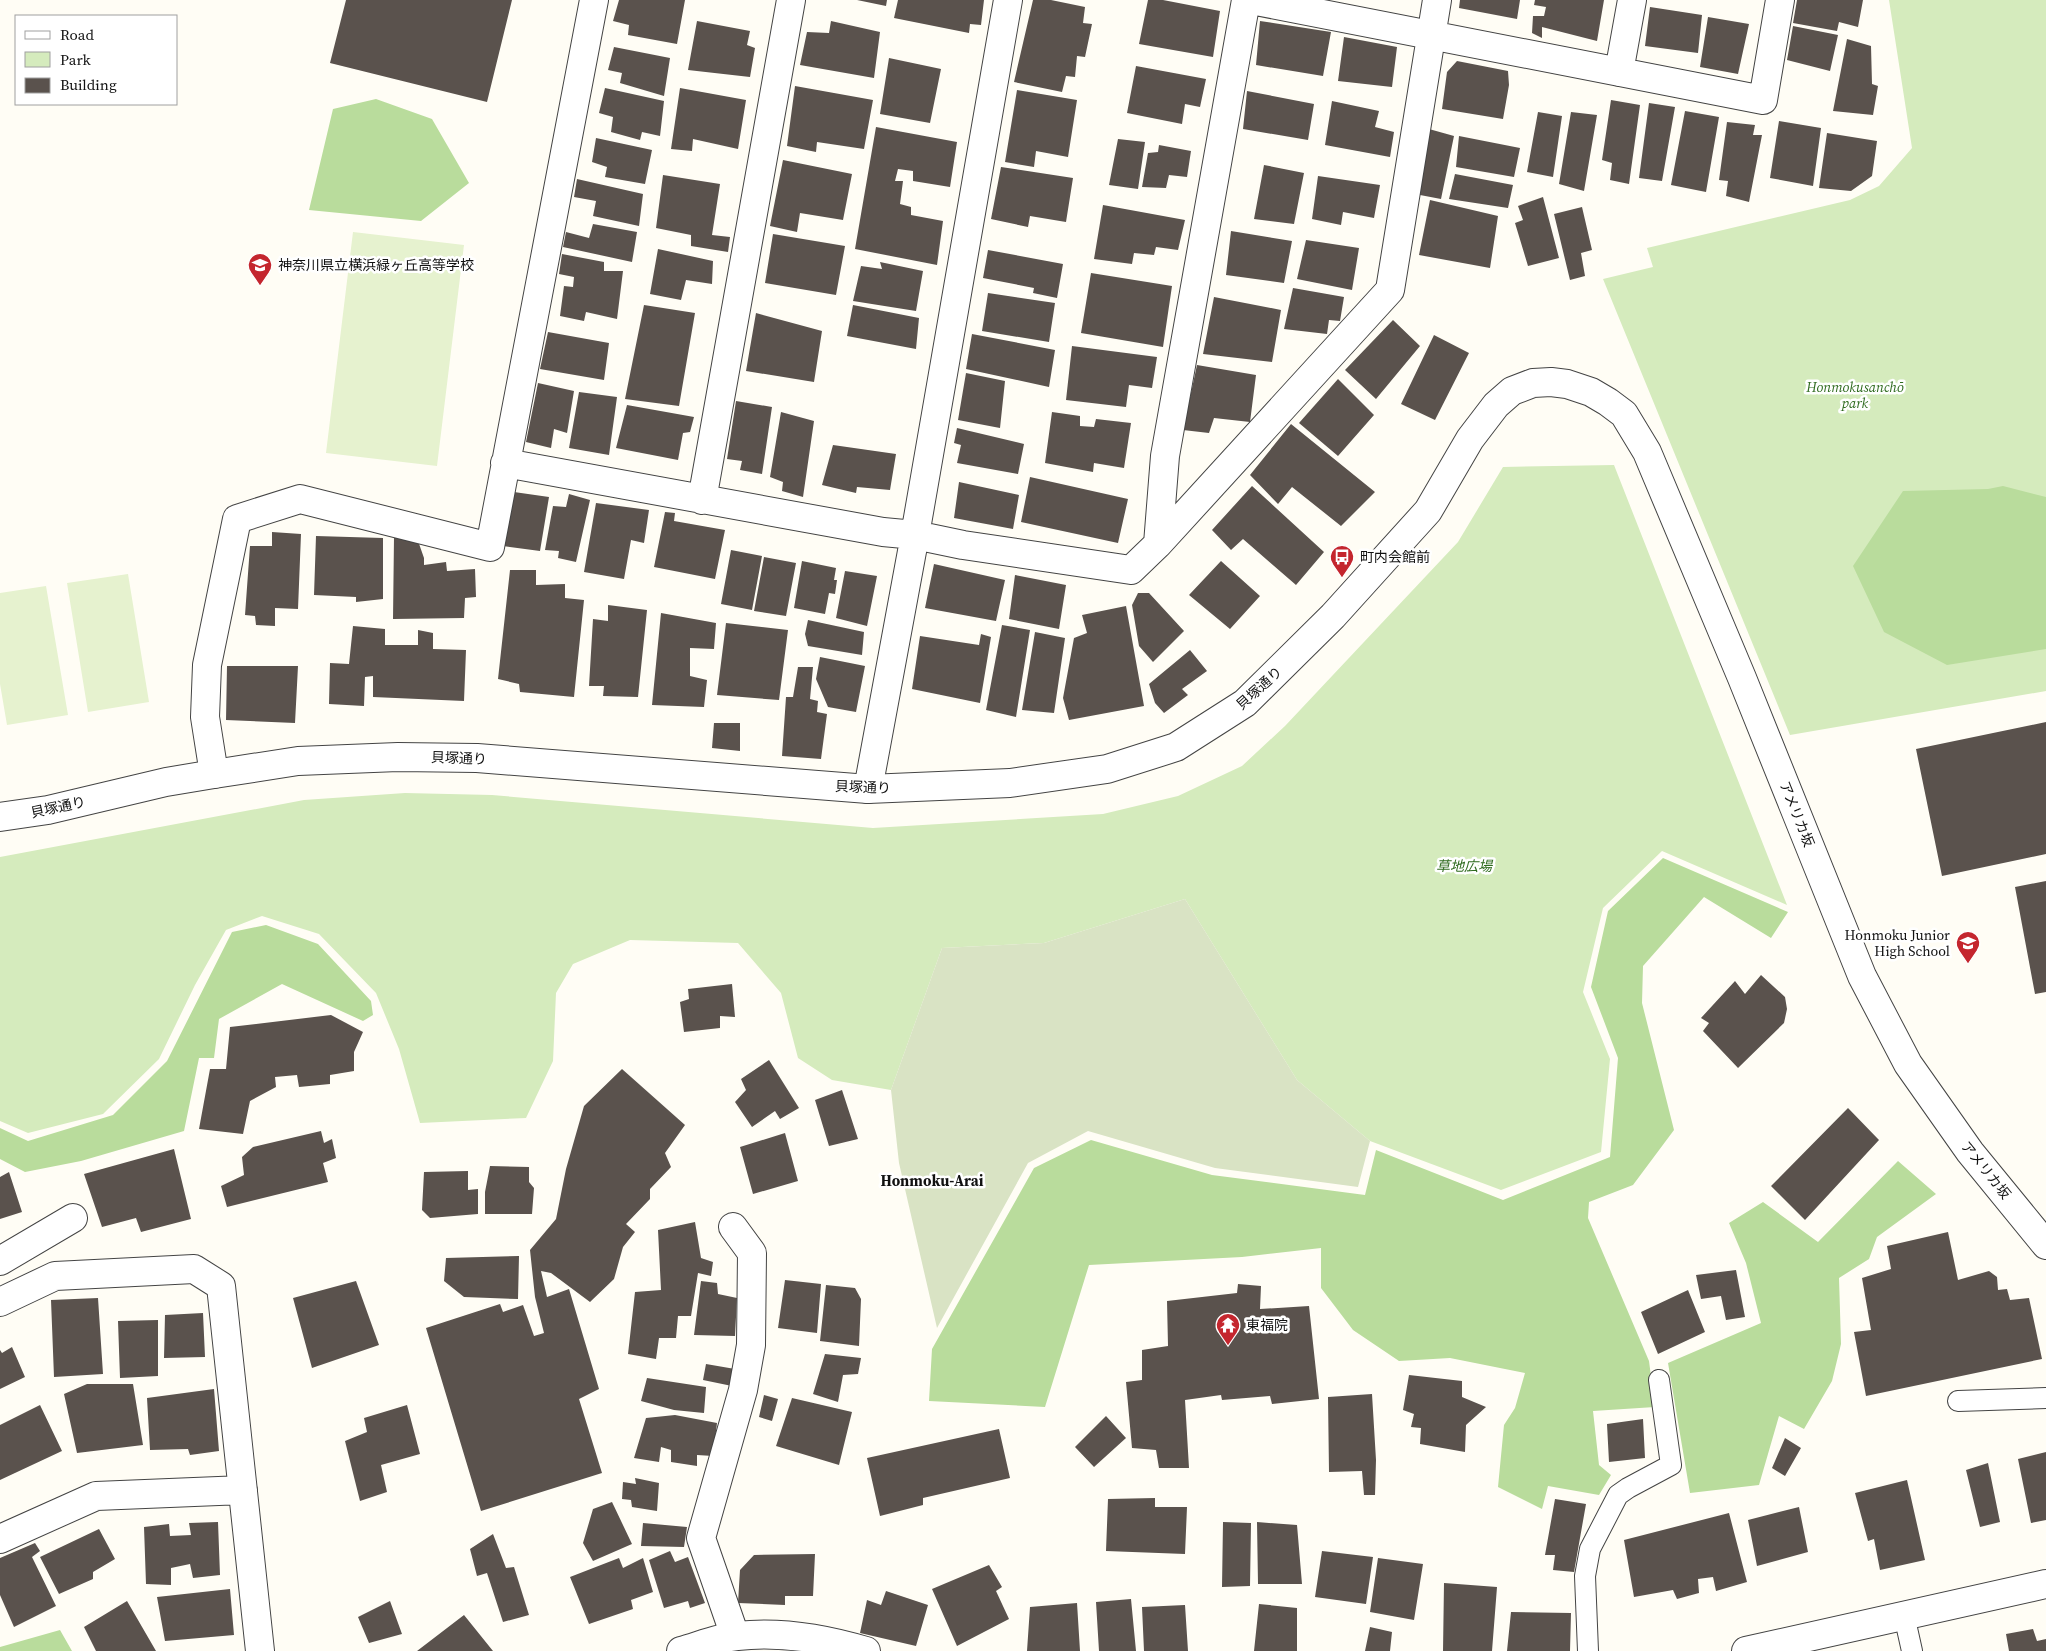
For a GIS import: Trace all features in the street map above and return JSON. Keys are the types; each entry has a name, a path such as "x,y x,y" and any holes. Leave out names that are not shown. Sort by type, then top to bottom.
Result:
{"street":[{"path":"214,774 205,718 207,665 237,518 300,499 490,547 594,0"},
{"path":"702,500 791,0"},
{"path":"868,789 915,535 1008,0"},
{"path":"1158,544 1165,456 1246,0"},
{"path":"1251,0 1763,100 1780,0"},
{"path":"505,463 882,532 915,535 963,545 1131,570 1158,544 1390,290 1437,0"},
{"path":"1619,72 1632,0"},
{"name":"貝塚通り","path":"0,817 48,810 166,782 298,761 398,757 477,758 868,789 1010,783 1107,769 1176,747 1245,703 1333,616 1428,511 1470,439 1496,405 1512,391 1533,383 1551,382 1567,384"},
{"name":"アメリカ坂","path":"1567,384 1591,392 1624,414 1647,452 1746,687 1862,976 1908,1064 1970,1152 2046,1245"},
{"path":"0,1260 73,1218"},
{"path":"733,1227 752,1253 751,1345 743,1390 701,1538 735,1636"},
{"path":"0,1302 55,1276 194,1268 221,1286 260,1651"},
{"path":"0,1539 96,1496 243,1490"},
{"path":"1746,1651 1782,1647 1904,1615 2046,1584"},
{"path":"681,1651 735,1636 767,1635 837,1642 861,1650"}],"lane":[{"path":"1588,1651 1584,1576 1590,1549 1618,1495 1671,1465 1659,1380"},
{"path":"1958,1401 2046,1398"},
{"path":"1904,1615 1912,1651"}],"green space":[{"name":"Honmokusanchō park","path":"1889,0 2046,0 2046,691 1790,735 1603,279 1653,267 1647,248 1850,200 1879,186 1912,148"},
{"path":"376,99 432,119 469,183 421,221 309,210 333,109"},
{"path":"353,232 464,245 437,466 326,453"},
{"name":"草地広場","path":"1614,465 1787,905 1662,851 1603,908 1583,992 1610,1059 1601,1152 1501,1190 1370,1141 1297,1080 1185,899 1044,943 942,948 891,1090 832,1080 798,1058 781,993 738,943 630,940 573,964 556,993 553,1061 526,1118 420,1123 399,1049 376,993 319,934 262,916 226,930 195,985 159,1059 103,1114 28,1133 0,1121 0,857 304,800 405,793 492,795 873,828 1103,814 1178,796 1242,766 1285,726 1458,542 1503,467"},
{"path":"2003,486 2046,497 2046,649 1947,665 1884,632 1853,566 1903,491 1988,489"},
{"path":"128,574 149,702 88,712 67,583"},
{"path":"46,586 68,715 7,725 0,684 0,593"},
{"path":"1663,858 1788,912 1771,938 1704,897 1643,966 1642,1003 1674,1130 1633,1185 1589,1202 1588,1218 1649,1361 1655,1407 1593,1411 1599,1465 1611,1475 1599,1495 1548,1486 1542,1509 1498,1487 1504,1425 1515,1408 1525,1373 1450,1358 1399,1361 1353,1330 1321,1288 1321,1248 1242,1257 1089,1265 1045,1407 929,1401 932,1349 1034,1168 1091,1140 1212,1175 1365,1195 1376,1150 1503,1200 1610,1157 1618,1058 1591,987 1608,911"},
{"path":"1185,899 1297,1080 1370,1141 1358,1187 1215,1168 1088,1131 1028,1163 937,1328 899,1163 891,1090 942,948 1044,943"},
{"path":"266,925 318,944 371,1001 373,1015 363,1021 282,984 219,1019 214,1058 199,1058 184,1131 81,1161 25,1172 0,1159 0,1128 28,1141 113,1115 167,1061 232,932"},
{"path":"1898,1161 1936,1194 1877,1237 1869,1259 1839,1278 1841,1344 1832,1381 1804,1429 1779,1416 1759,1485 1690,1493 1668,1363 1761,1323 1746,1263 1729,1223 1763,1202 1818,1242"},
{"path":"60,1630 72,1651 0,1651 0,1647"}],"building":[{"path":"346,0 512,0 487,102 330,63"},
{"path":"619,0 685,0 677,44 628,35 629,25 613,21"},
{"path":"857,0 887,0 886,6"},
{"path":"898,0 984,0 981,25 970,24 969,33 894,18"},
{"path":"1033,0 1051,0 1085,7 1083,23 1092,24 1085,57 1077,56 1075,77 1066,76 1062,92 1014,82"},
{"path":"1148,0 1163,0 1220,11 1213,57 1139,44"},
{"path":"1460,0 1520,0 1517,19 1459,8"},
{"path":"1535,0 1604,0 1597,41 1542,27 1542,38 1532,33 1533,16 1544,16 1546,7 1534,5"},
{"path":"1797,0 1863,0 1858,27 1839,22 1837,31 1793,23"},
{"path":"1650,7 1702,15 1698,53 1645,46"},
{"path":"1708,17 1749,24 1738,74 1700,67"},
{"path":"697,21 750,31 747,45 755,48 750,77 688,70"},
{"path":"831,21 880,32 874,78 800,65 807,32 829,33"},
{"path":"1260,21 1331,32 1323,76 1256,65"},
{"path":"1793,26 1838,35 1830,71 1787,60"},
{"path":"1344,37 1397,47 1392,87 1338,81"},
{"path":"1847,39 1871,46 1872,84 1878,86 1873,115 1833,111"},
{"path":"614,47 670,58 664,96 620,83 622,73 608,70"},
{"path":"889,58 941,69 930,123 880,114"},
{"path":"1457,61 1508,71 1509,85 1503,119 1442,109 1447,72"},
{"path":"1136,66 1206,79 1200,107 1185,104 1182,124 1127,113"},
{"path":"795,86 873,100 864,149 817,142 816,152 787,146"},
{"path":"605,88 664,101 660,136 642,132 640,140 611,132 613,117 599,113"},
{"path":"680,88 746,100 738,149 693,139 692,151 671,149"},
{"path":"1017,90 1077,100 1068,157 1036,151 1034,167 1005,162"},
{"path":"1247,91 1314,104 1308,140 1243,129"},
{"path":"1611,100 1640,105 1629,184 1610,180 1612,163 1602,160"},
{"path":"1332,101 1379,111 1375,127 1394,132 1390,157 1325,145"},
{"path":"1649,103 1675,107 1662,181 1639,178"},
{"path":"1685,111 1719,117 1706,192 1671,185"},
{"path":"1538,112 1562,116 1553,177 1527,172"},
{"path":"1571,112 1597,115 1584,191 1559,184"},
{"path":"1779,121 1821,128 1813,186 1770,178"},
{"path":"1727,122 1755,125 1753,135 1762,135 1749,202 1726,196 1728,181 1719,180"},
{"path":"876,127 957,142 950,187 913,181 913,171 898,169 895,181 903,181 900,204 911,207 911,215 943,221 937,265 855,249"},
{"path":"1429,129 1454,136 1441,199 1420,195"},
{"path":"1827,133 1877,141 1872,176 1851,191 1819,188"},
{"path":"1459,136 1520,148 1514,177 1456,167"},
{"path":"596,138 652,150 645,184 605,177 607,167 592,162"},
{"path":"1118,139 1145,142 1138,189 1109,185"},
{"path":"1159,145 1191,151 1187,177 1169,175 1166,188 1142,187 1148,153 1158,152"},
{"path":"783,160 852,174 843,220 800,213 797,232 770,226"},
{"path":"1264,165 1304,173 1294,224 1254,219"},
{"path":"1001,167 1073,178 1066,222 1030,216 1028,227 991,219"},
{"path":"1455,174 1513,185 1508,208 1449,199"},
{"path":"663,175 720,184 712,235 730,237 728,252 691,246 691,235 656,228"},
{"path":"1318,176 1380,185 1374,218 1343,212 1341,225 1312,219"},
{"path":"577,179 643,194 639,226 593,216 596,201 574,197"},
{"path":"1543,197 1559,258 1528,266 1515,223 1523,220 1518,206"},
{"path":"1430,200 1498,216 1490,268 1419,255"},
{"path":"1103,205 1185,220 1178,250 1156,247 1154,255 1134,253 1132,264 1094,259"},
{"path":"1582,207 1592,250 1581,253 1585,276 1570,280 1554,214"},
{"path":"593,224 637,232 632,262 563,247 566,232 589,238"},
{"path":"1231,231 1292,241 1284,283 1226,275"},
{"path":"773,234 845,246 836,295 765,283"},
{"path":"1306,240 1359,248 1352,290 1297,279"},
{"path":"658,249 713,261 712,284 686,280 681,300 650,294"},
{"path":"988,250 1063,264 1057,298 1033,293 1034,288 983,278"},
{"path":"562,254 604,262 604,271 623,271 617,319 586,312 584,321 560,316 564,286 573,287 574,277 559,274"},
{"path":"880,262 923,271 916,311 853,301 861,266 882,269"},
{"path":"1091,273 1172,286 1163,347 1081,333"},
{"path":"1293,288 1344,297 1340,321 1329,320 1327,334 1284,329"},
{"path":"988,293 1055,303 1049,342 982,331"},
{"path":"1214,297 1281,310 1272,362 1203,354"},
{"path":"644,305 695,313 679,406 625,399"},
{"path":"853,305 919,318 916,349 847,336"},
{"path":"756,313 822,331 814,382 746,371"},
{"path":"1393,320 1420,346 1376,399 1345,370"},
{"path":"548,332 609,343 604,380 540,369"},
{"path":"972,334 1055,350 1049,387 966,369"},
{"path":"1434,335 1469,353 1435,420 1401,404"},
{"path":"1072,346 1157,357 1152,388 1129,385 1126,407 1066,400"},
{"path":"1197,365 1256,375 1250,422 1214,418 1209,433 1183,430"},
{"path":"966,373 1005,381 1000,428 958,420"},
{"path":"1338,379 1374,415 1338,456 1299,423"},
{"path":"538,383 574,391 567,433 554,429 551,448 526,442"},
{"path":"579,392 617,397 609,455 569,448"},
{"path":"736,401 772,407 762,474 740,470 742,461 727,459"},
{"path":"627,405 694,417 690,432 683,433 678,460 616,448"},
{"path":"781,412 814,421 803,497 782,491 783,482 770,477"},
{"path":"1052,412 1080,416 1080,426 1094,427 1096,419 1131,423 1124,468 1094,463 1093,472 1045,463"},
{"path":"1291,424 1375,492 1341,526 1292,487 1278,504 1250,475"},
{"path":"957,428 1024,444 1018,474 957,463 961,445 954,443"},
{"path":"833,445 896,454 890,490 857,487 856,493 822,485"},
{"path":"1030,477 1128,499 1118,543 1021,522"},
{"path":"959,482 1019,495 1013,529 954,518"},
{"path":"1252,486 1324,552 1296,585 1243,539 1231,550 1212,530"},
{"path":"514,492 549,497 540,551 503,546"},
{"path":"569,494 590,500 576,562 558,558 559,551 545,550 553,506 566,507"},
{"path":"596,503 649,510 644,543 631,540 624,579 584,572"},
{"path":"665,512 675,513 674,521 725,530 715,579 654,567"},
{"path":"272,532 301,534 298,609 275,608 275,626 256,625 255,616 245,615 250,546 272,546"},
{"path":"316,536 383,538 383,599 356,602 356,597 314,595"},
{"path":"394,537 417,538 424,558 424,565 446,562 447,571 475,569 476,597 465,598 464,618 393,619"},
{"path":"731,550 762,556 752,610 721,604"},
{"path":"764,557 796,563 786,616 754,611"},
{"path":"802,561 836,568 834,580 837,580 835,594 829,593 825,614 794,608"},
{"path":"1221,561 1260,596 1230,629 1189,595"},
{"path":"934,564 1005,580 996,621 925,608"},
{"path":"510,570 536,570 536,585 565,584 565,598 584,600 574,697 520,692 519,684 498,679"},
{"path":"845,571 877,576 867,626 836,618"},
{"path":"1015,575 1066,585 1059,629 1009,619"},
{"path":"1138,593 1149,593 1184,631 1153,662 1139,646 1132,605"},
{"path":"608,605 647,610 638,697 603,696 604,686 589,686 593,619 608,621"},
{"path":"1126,606 1144,706 1069,720 1063,698 1074,638 1087,633 1082,615"},
{"path":"661,613 716,623 714,649 690,648 690,676 707,680 704,707 652,705"},
{"path":"808,620 864,632 862,655 808,646 805,634"},
{"path":"726,623 788,630 779,700 717,695"},
{"path":"1002,625 1030,630 1016,717 986,710"},
{"path":"353,626 385,629 385,645 418,645 418,630 433,633 433,649 466,650 464,701 373,697 373,676 365,677 364,706 329,704 330,663 349,664"},
{"path":"1035,632 1065,638 1054,713 1022,710"},
{"path":"981,634 991,637 980,703 912,689 920,636 979,645"},
{"path":"1190,650 1207,671 1182,689 1188,695 1164,713 1155,703 1149,684"},
{"path":"820,657 865,666 856,712 828,707 816,679"},
{"path":"227,666 298,666 295,723 226,720"},
{"path":"798,667 813,667 810,699 818,701 817,712 827,714 821,759 782,756 786,697 793,697"},
{"path":"2046,722 2046,854 1942,876 1916,749"},
{"path":"714,723 740,723 740,751 712,748"},
{"path":"2046,881 2046,992 2035,994 2015,887"},
{"path":"1761,975 1785,997 1787,1009 1784,1023 1738,1068 1703,1031 1709,1023 1701,1018 1735,981 1745,994"},
{"path":"732,984 735,1017 720,1016 720,1028 684,1032 680,1002 689,999 688,989"},
{"path":"331,1015 363,1032 354,1052 354,1071 330,1075 330,1084 299,1087 297,1075 275,1077 276,1087 250,1101 243,1134 199,1129 210,1069 226,1069 230,1027"},
{"path":"769,1060 799,1108 780,1119 775,1111 752,1127 735,1102 746,1090 741,1079"},
{"path":"622,1069 685,1125 665,1153 671,1167 650,1189 650,1199 626,1224 635,1232 623,1247 614,1279 590,1302 551,1273 541,1271 547,1297 569,1289 599,1389 579,1399 602,1473 481,1511 426,1328 500,1304 503,1312 523,1305 534,1336 544,1333 535,1297 530,1250 556,1219 566,1169 584,1106"},
{"path":"842,1090 858,1139 829,1146 815,1100"},
{"path":"1848,1108 1879,1140 1805,1220 1771,1186"},
{"path":"321,1131 324,1143 332,1139 336,1158 323,1163 328,1182 227,1207 221,1186 244,1175 242,1157 253,1147"},
{"path":"785,1133 798,1181 753,1194 740,1147"},
{"path":"174,1149 191,1219 141,1232 136,1218 102,1227 84,1174"},
{"path":"490,1166 529,1167 529,1182 534,1188 532,1214 485,1214 485,1192"},
{"path":"468,1171 468,1190 478,1189 478,1214 430,1218 422,1210 424,1172"},
{"path":"9,1172 22,1212 0,1219 0,1177"},
{"path":"695,1222 701,1258 713,1262 711,1276 698,1273 691,1316 678,1316 676,1338 659,1338 656,1359 628,1354 635,1292 661,1290 658,1230"},
{"path":"1948,1232 1958,1280 1989,1271 1997,1277 1998,1290 2007,1289 2010,1300 2029,1298 2042,1359 1866,1396 1854,1332 1871,1330 1862,1278 1891,1269 1887,1246"},
{"path":"519,1256 518,1299 464,1297 444,1281 446,1258"},
{"path":"1736,1270 1745,1317 1726,1320 1721,1296 1701,1299 1696,1275"},
{"path":"785,1280 821,1284 817,1333 778,1328"},
{"path":"356,1281 379,1345 312,1368 293,1298"},
{"path":"701,1281 717,1283 718,1294 737,1298 735,1336 694,1335"},
{"path":"1238,1284 1261,1286 1260,1309 1309,1306 1319,1399 1272,1404 1270,1396 1222,1400 1221,1395 1185,1400 1189,1468 1159,1468 1156,1450 1132,1448 1126,1382 1142,1380 1142,1350 1168,1346 1167,1301 1237,1293"},
{"path":"826,1285 855,1288 861,1299 859,1346 820,1341"},
{"path":"1688,1290 1705,1332 1658,1354 1641,1312"},
{"path":"98,1298 103,1374 54,1377 51,1300"},
{"path":"203,1313 205,1357 164,1358 165,1315"},
{"path":"158,1320 158,1376 120,1378 118,1321"},
{"path":"12,1347 25,1377 0,1389 0,1350 2,1353"},
{"path":"825,1354 861,1358 858,1374 843,1375 838,1402 813,1394"},
{"path":"706,1364 735,1369 732,1386 703,1380"},
{"path":"1409,1375 1462,1381 1462,1397 1486,1407 1466,1425 1465,1452 1420,1444 1421,1428 1411,1427 1414,1414 1403,1410"},
{"path":"647,1378 706,1387 704,1413 674,1410 641,1401"},
{"path":"87,1384 133,1384 143,1445 77,1453 64,1394"},
{"path":"214,1389 219,1451 190,1455 188,1449 150,1450 147,1398"},
{"path":"1372,1394 1376,1460 1375,1495 1364,1495 1362,1471 1329,1472 1328,1397"},
{"path":"764,1395 778,1399 772,1421 759,1417"},
{"path":"792,1398 852,1412 839,1465 776,1446"},
{"path":"40,1405 62,1451 0,1480 0,1425"},
{"path":"407,1405 420,1454 381,1465 387,1492 360,1501 345,1441 367,1432 364,1418"},
{"path":"675,1415 717,1423 713,1456 697,1455 697,1466 671,1462 671,1450 661,1447 659,1462 634,1458 646,1418"},
{"path":"1106,1416 1126,1438 1094,1467 1075,1447"},
{"path":"1643,1419 1645,1458 1609,1462 1607,1424"},
{"path":"999,1429 1010,1478 923,1498 923,1505 880,1516 867,1458"},
{"path":"1785,1438 1801,1448 1785,1476 1772,1468"},
{"path":"2046,1452 2046,1520 2031,1523 2018,1459"},
{"path":"1988,1463 2000,1522 1980,1527 1966,1470"},
{"path":"635,1478 659,1483 657,1511 632,1507 631,1500 622,1499 623,1482 636,1484"},
{"path":"1907,1480 1925,1560 1880,1570 1874,1539 1868,1541 1855,1493"},
{"path":"1155,1498 1155,1507 1187,1507 1185,1554 1106,1551 1108,1499"},
{"path":"1555,1499 1586,1504 1574,1572 1553,1570 1555,1555 1545,1555"},
{"path":"612,1502 632,1544 593,1561 583,1543 593,1509"},
{"path":"1799,1507 1808,1552 1757,1566 1748,1520"},
{"path":"1729,1513 1747,1582 1716,1591 1713,1577 1698,1579 1699,1593 1677,1599 1673,1590 1634,1597 1624,1540"},
{"path":"218,1522 220,1575 193,1578 190,1564 171,1568 171,1585 146,1584 144,1527 169,1524 170,1536 191,1535 189,1523"},
{"path":"1223,1522 1251,1523 1250,1586 1222,1587"},
{"path":"1257,1522 1297,1525 1302,1584 1258,1584"},
{"path":"643,1523 687,1527 684,1547 641,1546"},
{"path":"99,1529 115,1559 93,1572 93,1579 59,1594 40,1557"},
{"path":"493,1534 506,1568 514,1567 529,1615 503,1622 487,1573 477,1576 470,1549"},
{"path":"35,1543 40,1551 32,1557 56,1606 14,1627 0,1595 0,1558"},
{"path":"670,1551 675,1562 688,1557 705,1603 690,1608 688,1601 664,1608 649,1560"},
{"path":"1322,1551 1373,1557 1366,1604 1315,1597"},
{"path":"815,1554 813,1596 785,1596 785,1605 738,1603 740,1570 754,1555"},
{"path":"619,1558 623,1568 643,1558 653,1592 631,1600 633,1609 589,1624 570,1577"},
{"path":"1378,1558 1423,1564 1414,1620 1370,1612"},
{"path":"989,1565 1002,1587 996,1591 1009,1619 957,1646 932,1589"},
{"path":"1444,1583 1497,1587 1492,1651 1443,1651"},
{"path":"230,1589 234,1635 165,1641 157,1597"},
{"path":"886,1591 928,1605 916,1646 860,1633 867,1600 881,1605"},
{"path":"1131,1599 1136,1651 1099,1651 1096,1602"},
{"path":"127,1601 156,1651 96,1651 84,1627"},
{"path":"390,1601 402,1634 369,1643 358,1617"},
{"path":"1077,1603 1080,1651 1027,1651 1030,1607"},
{"path":"1259,1604 1297,1608 1297,1651 1254,1651"},
{"path":"1185,1605 1188,1651 1144,1651 1142,1607"},
{"path":"1511,1612 1571,1613 1570,1651 1507,1651"},
{"path":"464,1615 493,1651 417,1651"},
{"path":"1370,1627 1392,1632 1390,1651 1365,1651"},
{"path":"2033,1629 2037,1641 2046,1639 2046,1651 2009,1651 2006,1634"}],"place":[{"name":"神奈川県立横浜緑ヶ丘高等学校","path":"260,286"},
{"name":"町内会館前","path":"1342,578"},
{"name":"Honmoku Junior High School","path":"1968,964"},
{"name":"東福院","path":"1228,1346"}],"district":[{"name":"Honmoku-Arai","path":"932,1180"}]}
